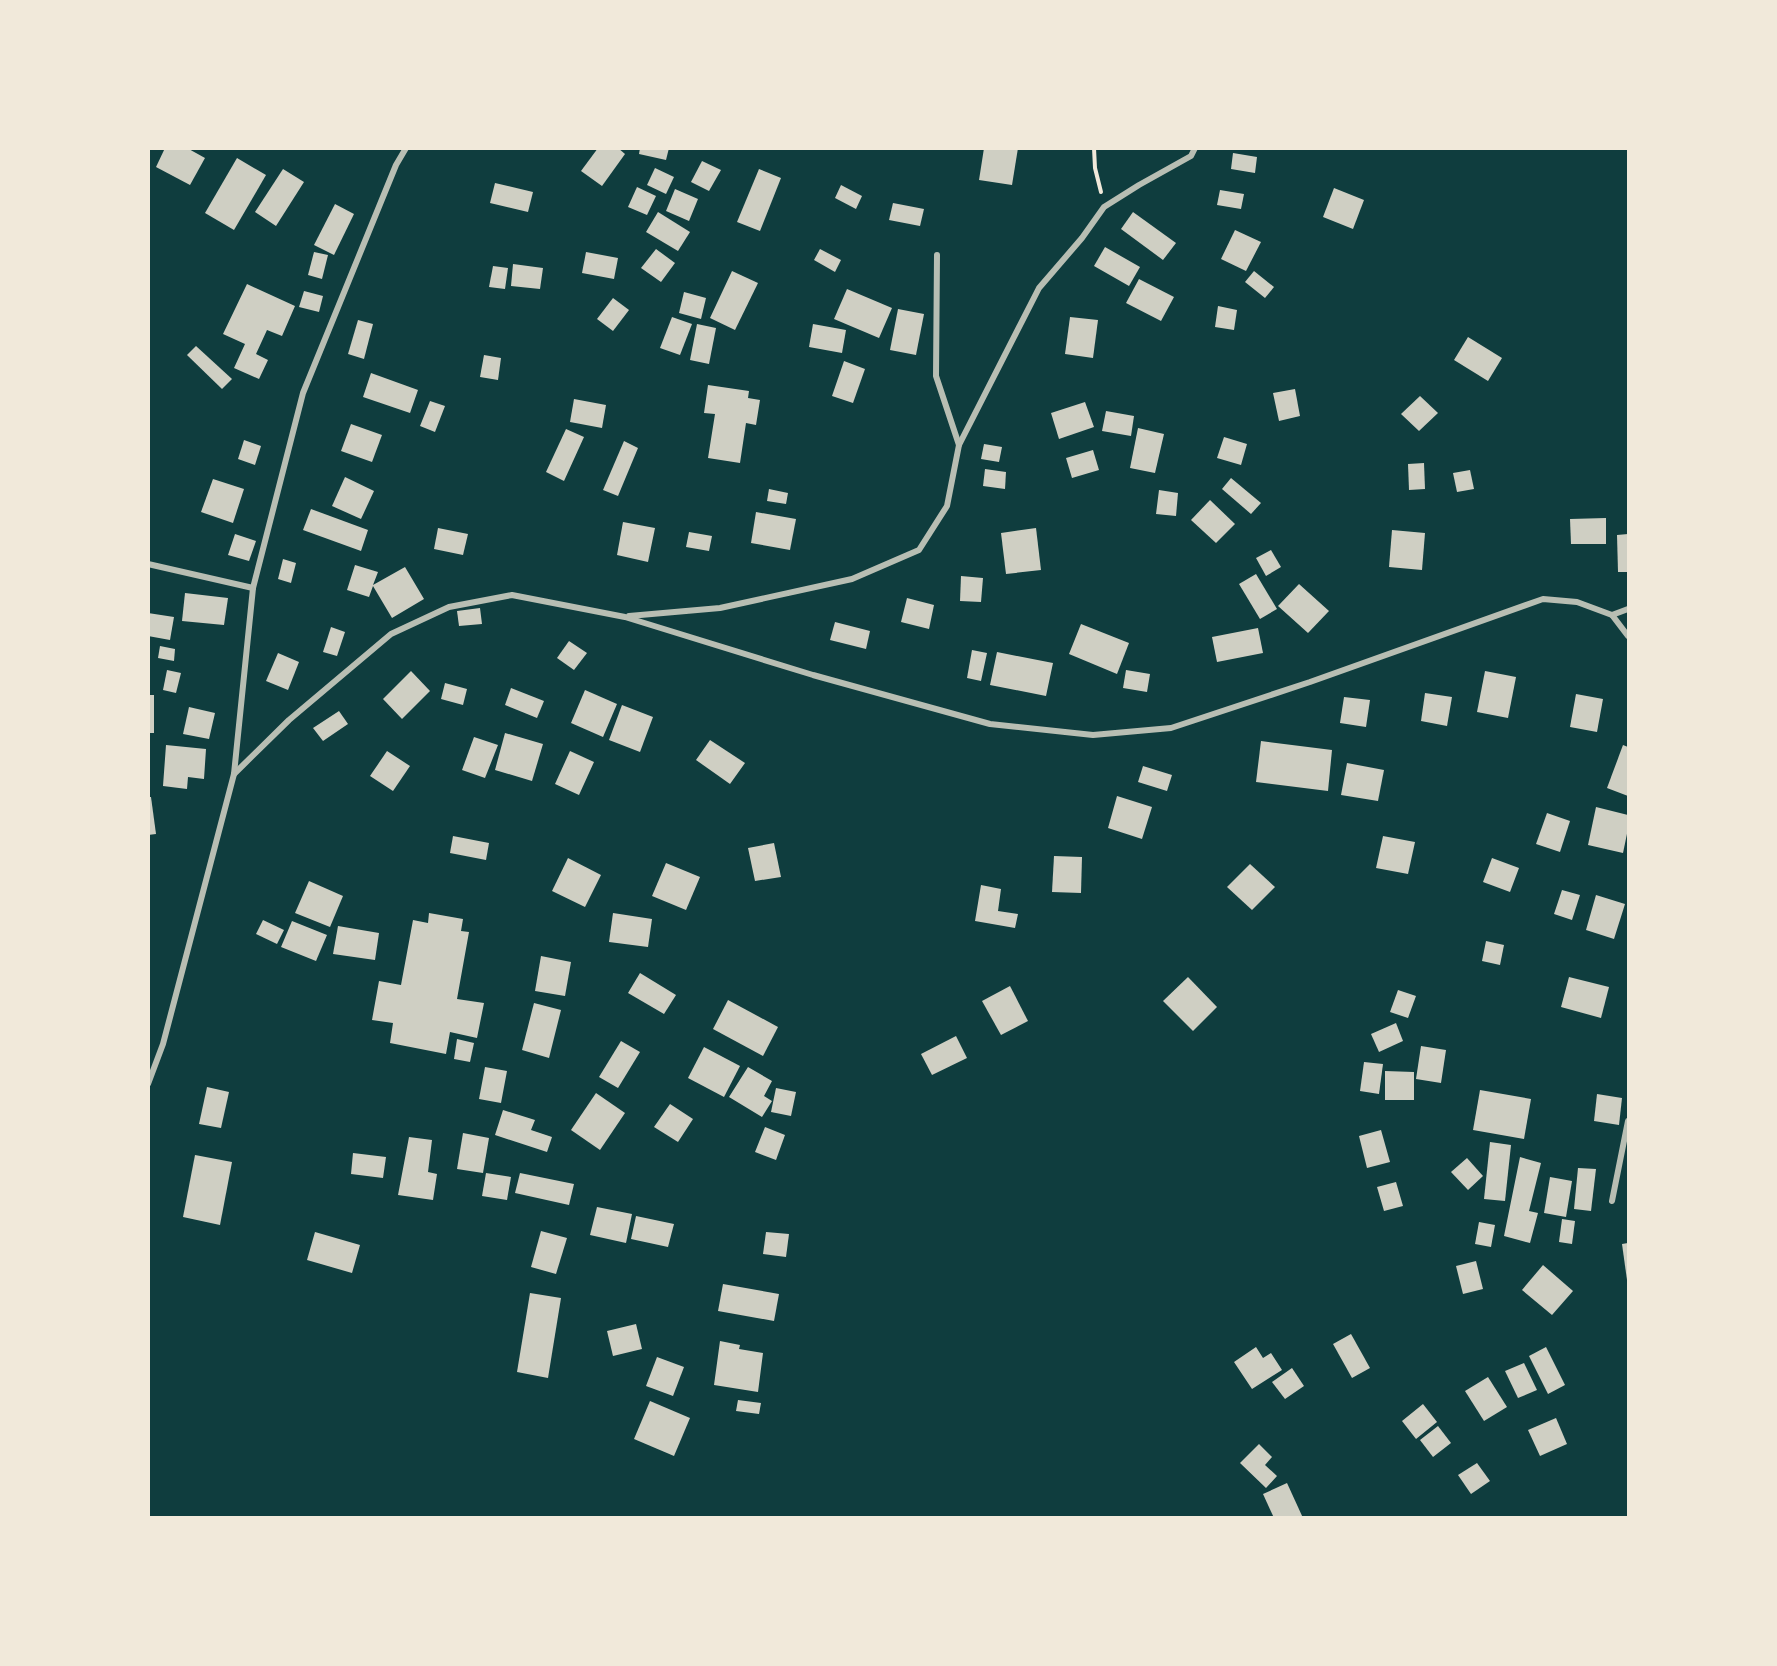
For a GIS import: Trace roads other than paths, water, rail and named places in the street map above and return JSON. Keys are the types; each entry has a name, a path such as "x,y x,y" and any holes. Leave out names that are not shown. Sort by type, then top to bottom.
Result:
{"street":[{"path":"148,1083 163,1044 234,774 253,588 303,393 396,165 406,148"},
{"path":"625,617 720,608 852,579 919,550 947,506 959,445 1039,288 1082,238 1104,207 1139,184 1191,156 1195,148"},
{"path":"938,255 936,376 959,445"},
{"path":"148,564 253,588"},
{"path":"234,774 289,720 391,634 449,606 512,595 625,617 813,675 990,724 1093,735 1171,728 1310,682 1544,598 1577,602 1611,615 1629,636"},
{"path":"1611,615 1629,609"},
{"path":"1612,1201 1629,1121"}]}
